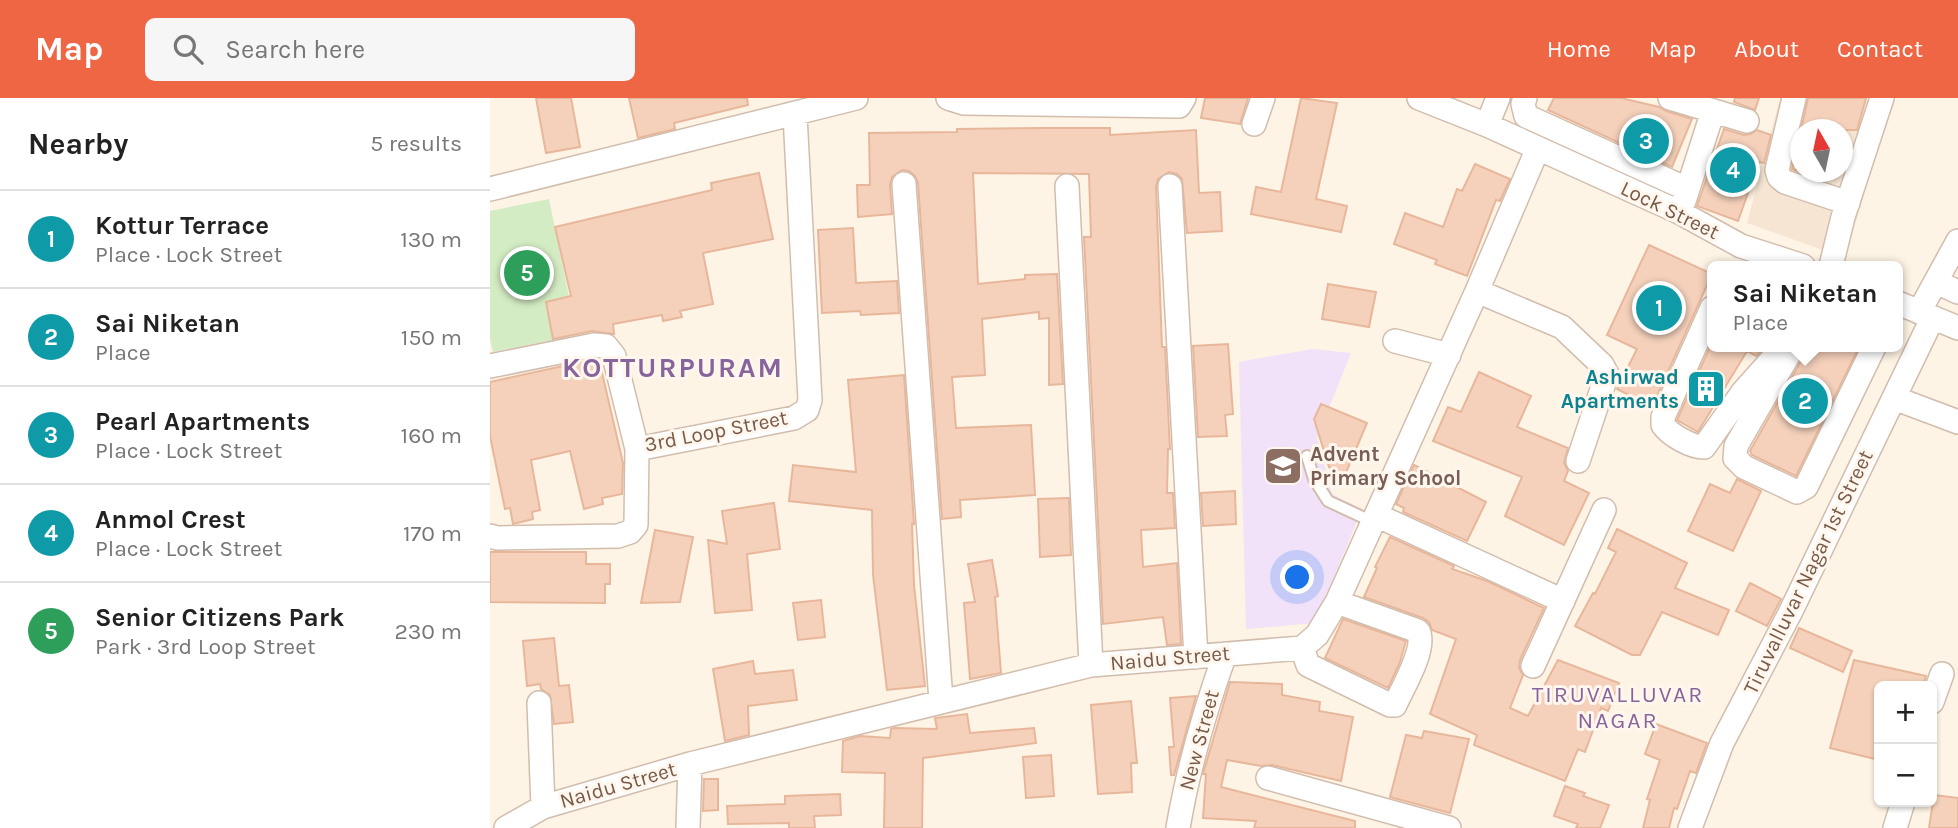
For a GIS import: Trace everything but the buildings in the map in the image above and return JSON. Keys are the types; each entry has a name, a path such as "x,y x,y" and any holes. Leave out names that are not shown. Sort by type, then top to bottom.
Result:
{"street":[{"path":"490,190 856,98"},
{"path":"948,98 964,103 1180,106 1184,98"},
{"path":"1254,124 1263,98"},
{"name":"Lock Street","path":"1419,98 1487,125 1679,212 1736,256 1770,261"},
{"path":"1487,125 1498,98"},
{"path":"1525,98 1525,116 1686,189"},
{"path":"1670,98 1747,121"},
{"path":"1794,98 1777,170 1779,177 1785,182 1848,203"},
{"path":"1832,261 1882,98"},
{"path":"1679,212 1713,111"},
{"name":"3rd Loop Street","path":"490,366 594,345 606,346 614,356 637,449 793,418 807,410 810,400 795,115"},
{"path":"1337,602 1418,631 1420,648 1395,705 1308,665 1302,648 1317,635 1337,602 1449,355 1538,148"},
{"path":"904,184 941,701"},
{"path":"1067,186 1091,665"},
{"path":"1170,186 1196,657"},
{"name":"Tiruvalluvar Nagar 1st Street","path":"1690,828 1722,743 1790,613 1894,398 1912,313 1936,282 1958,241"},
{"path":"1936,282 1958,292"},
{"path":"1477,291 1562,327 1602,365 1607,374 1578,461"},
{"path":"1912,313 1958,328"},
{"path":"1707,320 1663,417 1663,425 1668,432 1697,447 1704,447 1743,392 1778,352"},
{"path":"1395,341 1449,355"},
{"path":"1790,352 1736,446 1735,458 1744,467 1797,492 1806,487 1872,352"},
{"path":"1894,398 1958,422"},
{"path":"490,536 618,536 630,532 636,525 637,449"},
{"path":"1533,666 1604,510"},
{"path":"1375,519 1563,601"},
{"name":"Naidu Street","path":"506,828 543,807 690,764 1091,665 1302,648"},
{"name":"New Street","path":"1178,828 1209,698 1224,654"},
{"path":"1937,688 1942,674"},
{"path":"539,703 543,807"},
{"path":"688,828 690,764"},
{"path":"1268,778 1449,828"},
{"path":"1895,828 1901,807"}],"lane":[{"path":"1307,456 1314,479 1328,501 1375,519"}],"shaded area":[{"path":"1780,98 1893,98 1845,258 1747,223"},
{"name":"Advent Primary School","path":"1312,349 1351,353 1317,438 1332,494 1362,509 1315,623 1246,629 1239,362"}],"green space":[{"path":"549,199 577,335 493,352 490,339 490,211"}],"place":[{"name":"Pearl Apartments","path":"1646,141"},
{"name":"Anmol Crest","path":"1733,170"},
{"name":"Senior Citizens Park","path":"527,273"},
{"name":"Kottur Terrace","path":"1659,308"},
{"name":"Ashirwad Apartments","path":"1706,389"},
{"name":"Sai Niketan","path":"1805,401"},
{"name":"Advent Primary School","path":"1283,466"}],"district":[{"name":"KOTTURPURAM","path":"673,367"},
{"name":"TIRUVALLUVAR NAGAR","path":"1618,707"}]}
